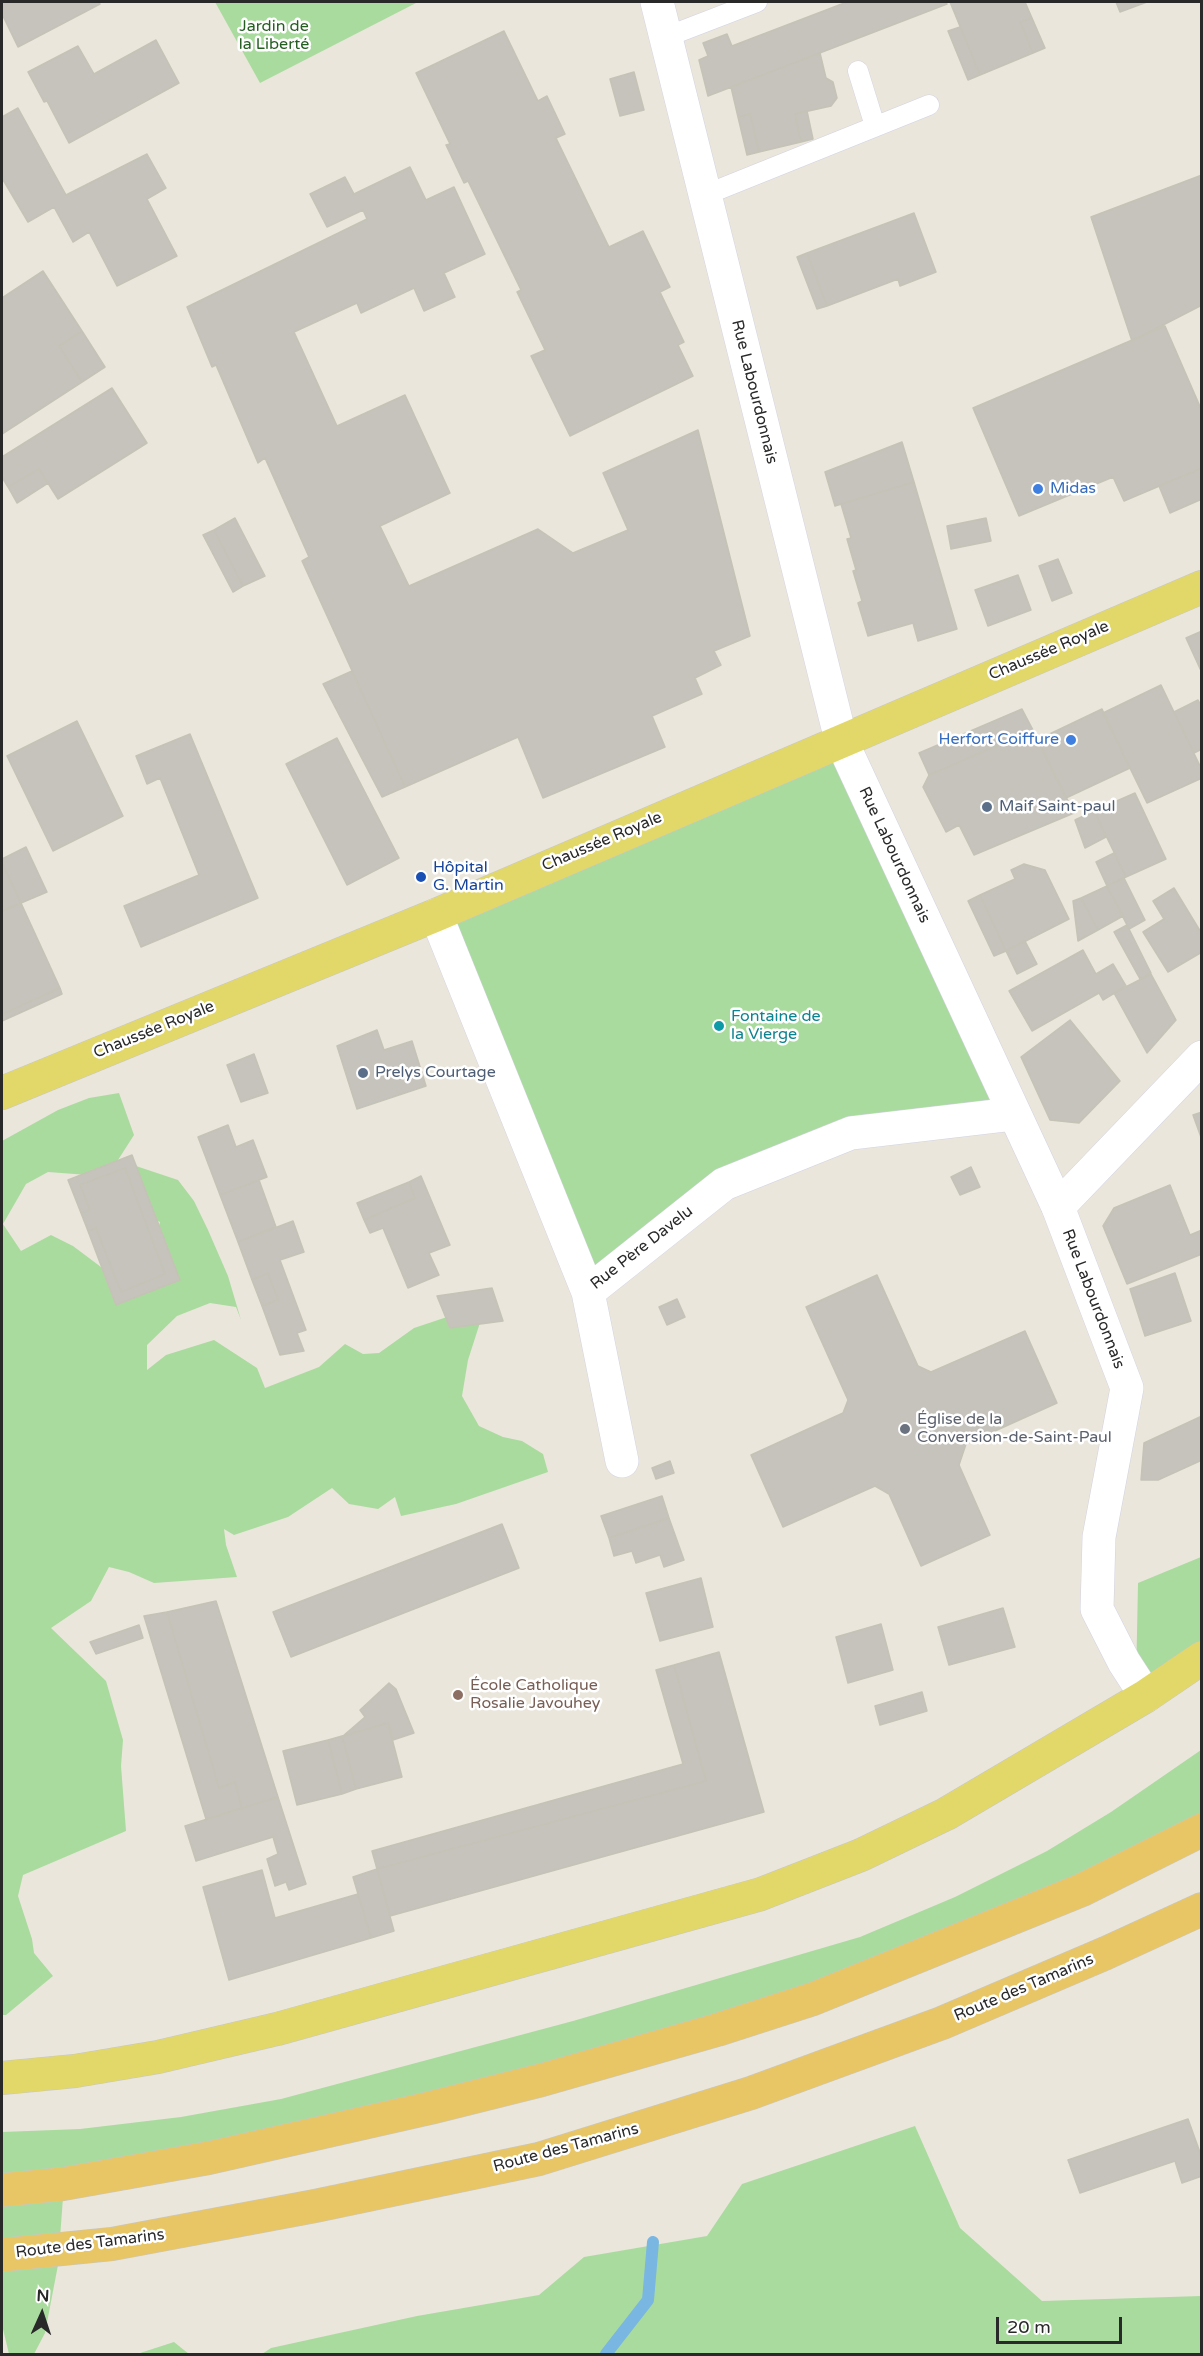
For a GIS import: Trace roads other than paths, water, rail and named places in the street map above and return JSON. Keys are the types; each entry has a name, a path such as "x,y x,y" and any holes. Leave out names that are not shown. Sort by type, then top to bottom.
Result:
{"highway":[{"path":"2,2190 63,2184 209,2158 542,2080 717,2030 813,1999 1082,1890 1202,1830"},
{"name":"Route des Tamarins","path":"2,2255 112,2244 315,2206 539,2159 763,2089 942,2023 1202,1909"}],"main road":[{"name":"Chaussée Royale","path":"2,1093 436,915 1202,587"},
{"path":"2,2078 75,2071 158,2057 276,2030 761,1894 861,1855 945,1814 1141,1689 1202,1658"}],"street":[{"name":"Rue Labourdonnais","path":"657,2 841,740 1058,1207 1127,1388 1099,1538 1097,1608 1141,1689"},
{"name":"Rue Père Davelu","path":"436,915 588,1292 724,1184 852,1133 1013,1114"},
{"path":"1058,1207 1202,1057"},
{"path":"588,1292 622,1461"}],"lane":[{"path":"666,37 757,2"},
{"path":"858,71 875,126"},
{"path":"705,195 929,105"}],"waterway":[{"path":"606,2354 648,2300 653,2242"}],"place":[{"name":"Midas","path":"1038,489"},
{"name":"Herfort Coiffure","path":"1071,740"},
{"name":"Maif Saint-paul","path":"987,807"},
{"name":"Hôpital G. Martin","path":"421,877"},
{"name":"Fontaine de la Vierge","path":"719,1026"},
{"name":"Prelys Courtage","path":"363,1073"},
{"name":"Église de la Conversion-de-Saint-Paul","path":"905,1429"},
{"name":"École Catholique Rosalie Javouhey","path":"458,1695"}],"park label":[{"name":"Jardin de la Liberté","path":"274,36"}]}
